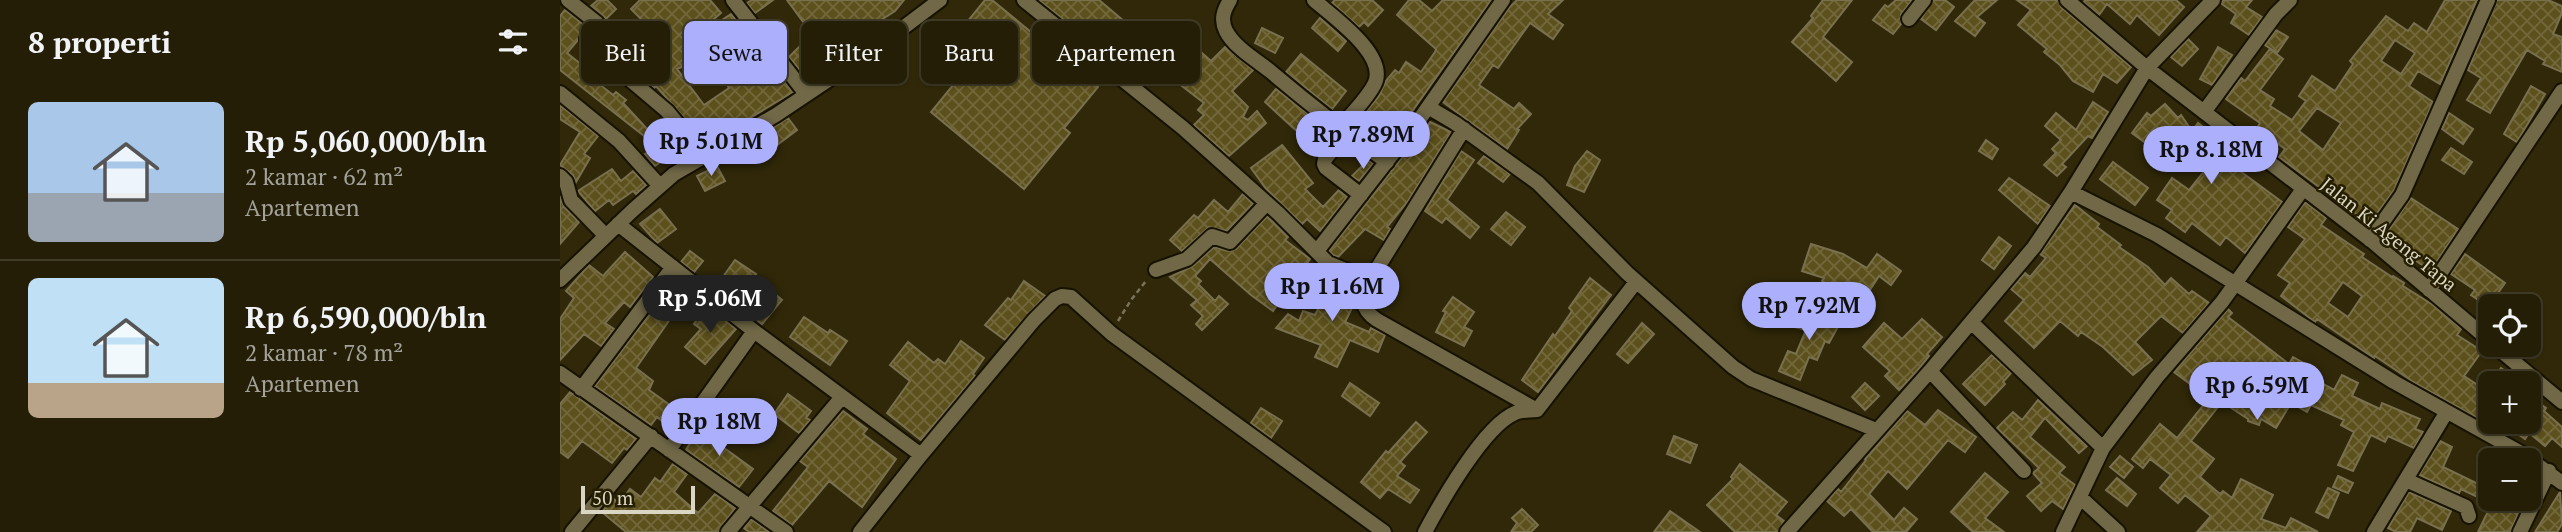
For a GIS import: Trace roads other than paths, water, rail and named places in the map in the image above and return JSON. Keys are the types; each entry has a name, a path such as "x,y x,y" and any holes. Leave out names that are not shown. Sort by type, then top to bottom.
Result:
{"street":[{"path":"568,0 597,23 587,39 589,46 667,111 704,156"},
{"path":"733,0 806,94"},
{"path":"560,280 660,186 704,156 761,124 887,40 940,0"},
{"path":"1024,0 1183,128 1334,267 1370,281"},
{"path":"1230,0 1223,13 1223,22 1227,33 1244,51 1387,162"},
{"path":"1314,0 1362,42 1377,66 1375,83 1324,164 1361,195"},
{"path":"1317,251 1428,107 1503,0"},
{"path":"1909,19 1924,0"},
{"name":"Jalan Ki Ageng Tapa","path":"2067,0 2147,68 2370,240 2478,331"},
{"path":"1787,532 1930,371 2034,247 2147,68 2213,0"},
{"path":"2204,112 2290,0"},
{"path":"2370,240 2402,195 2488,0"},
{"path":"2429,290 2562,91"},
{"path":"560,93 619,141 660,186"},
{"path":"1428,107 1464,129 1538,183 1636,282 1733,367 1751,379 1876,429"},
{"path":"1464,129 1370,281 1364,303 1367,313 1536,410"},
{"path":"560,176 566,182 572,200 606,236"},
{"path":"2063,532 2103,448 2157,377 2229,292 2303,189"},
{"path":"2067,197 2157,235 2229,292 2292,321 2445,415 2523,454 2545,477 2562,483"},
{"path":"1156,270 1186,259 1212,236 1230,242 1267,203"},
{"path":"618,224 754,331 921,455"},
{"path":"581,389 673,267"},
{"path":"1424,532 1444,496 1489,435 1513,413 1536,410 1636,282"},
{"path":"860,532 1034,320 1055,299 1062,296 1071,297 1112,334 1384,532"},
{"path":"1971,322 2103,448"},
{"path":"669,450 754,331"},
{"name":"Jalan Ki Ageng Tapa","path":"2509,357 2562,402"},
{"path":"1930,371 2024,471"},
{"path":"561,376 786,532"},
{"path":"728,532 842,397"},
{"path":"2374,532 2445,415"},
{"path":"572,532 651,436"},
{"path":"2520,532 2545,477"},
{"path":"2406,480 2466,507 2469,516"},
{"path":"2081,498 2118,532"}]}
